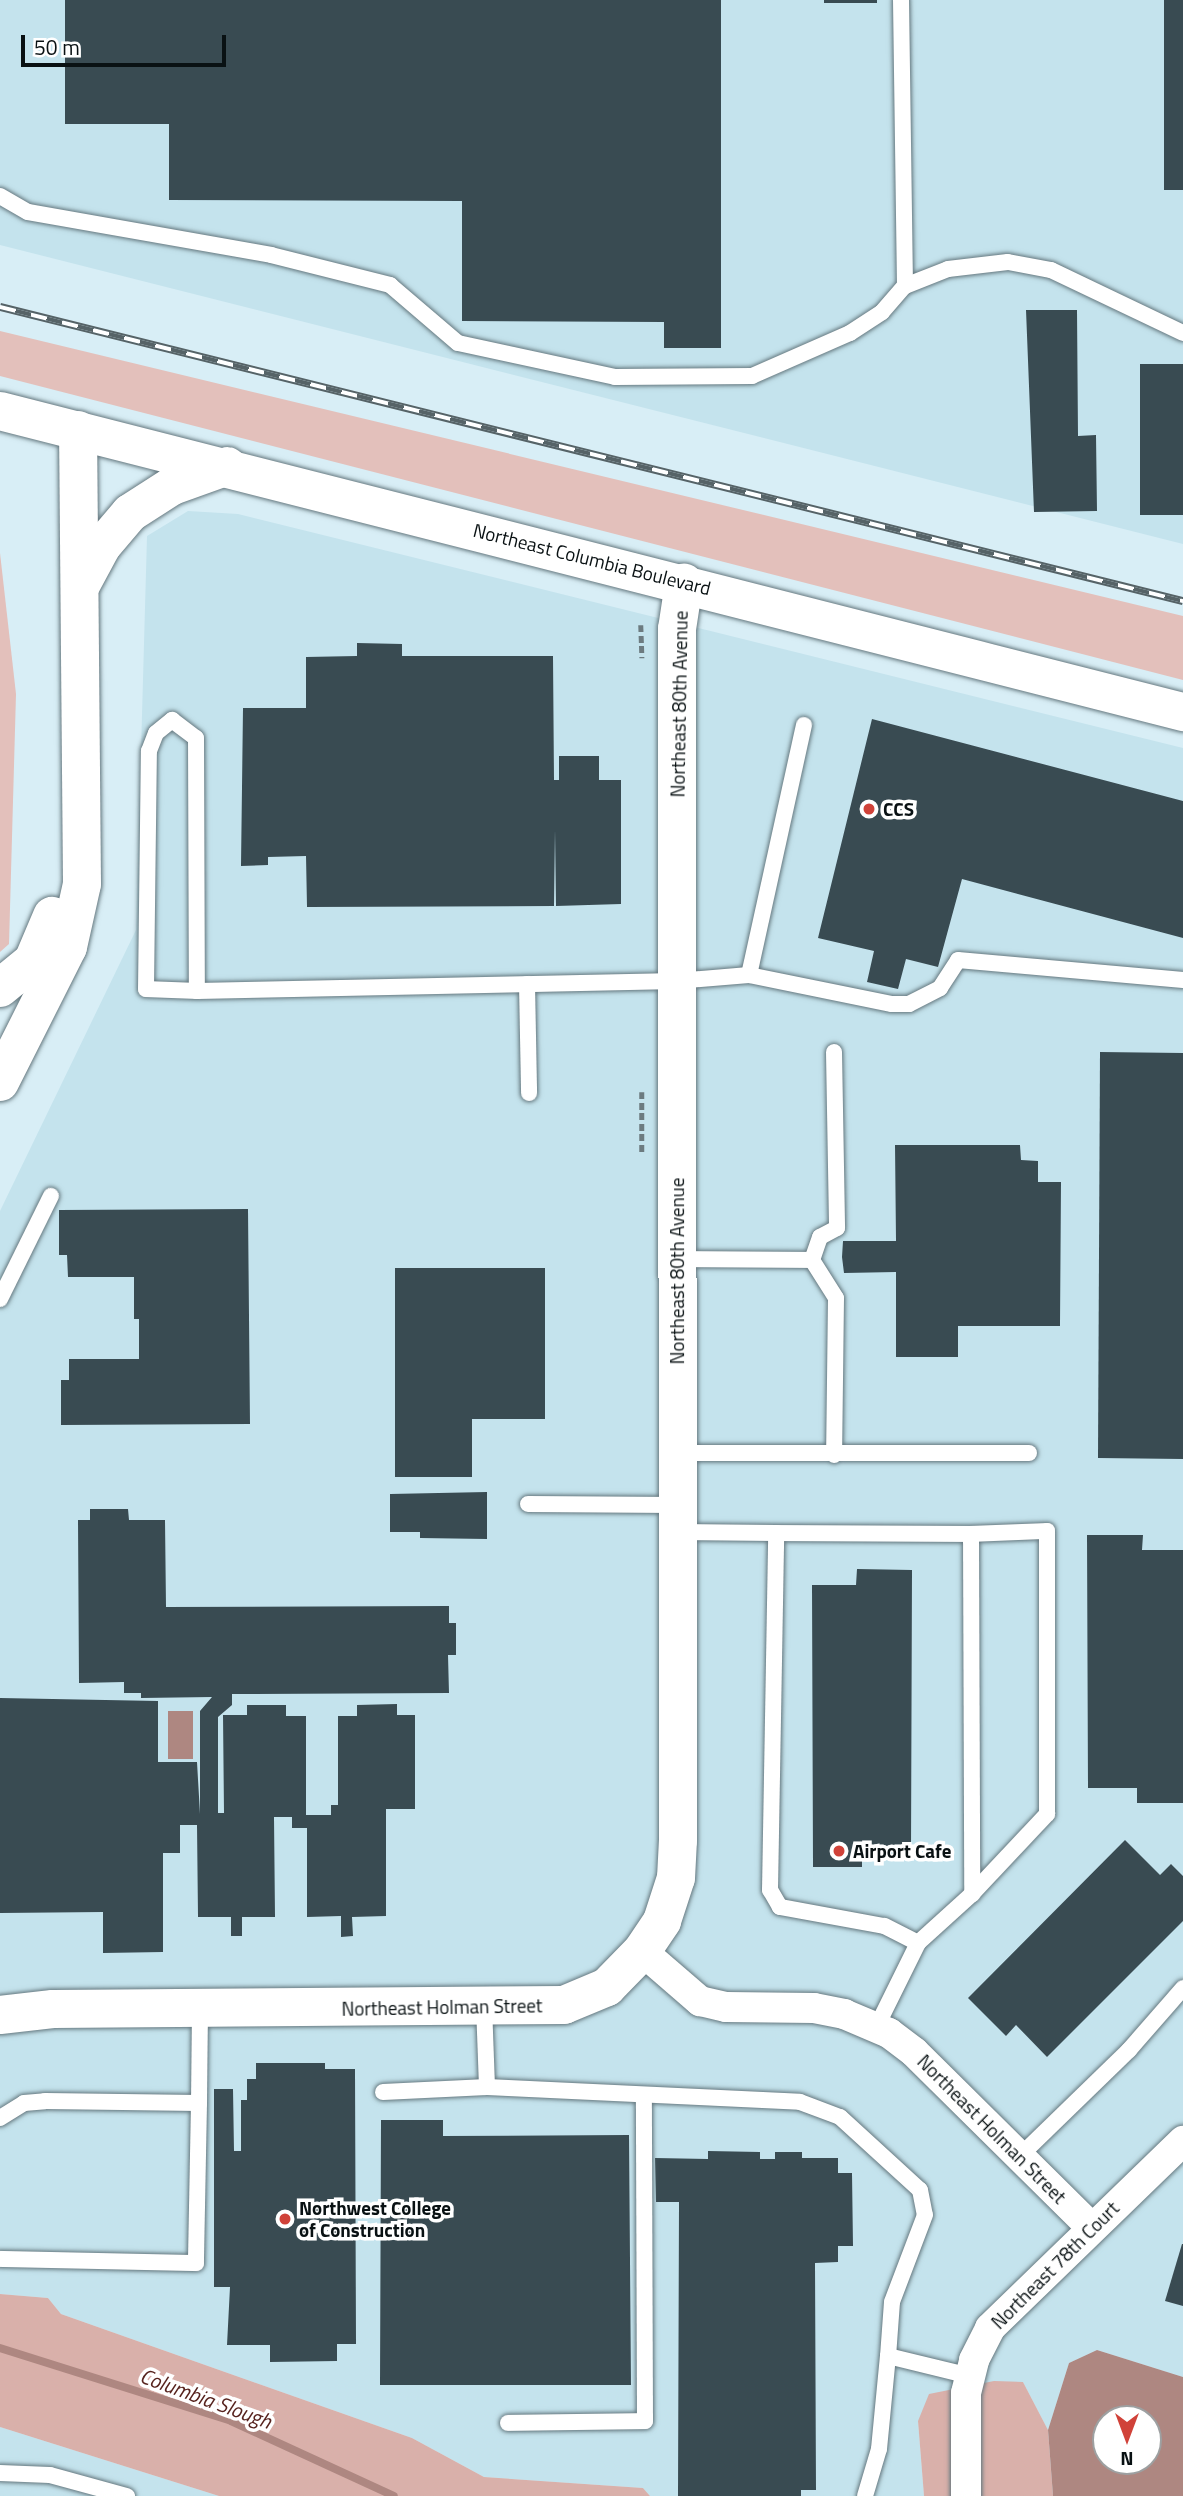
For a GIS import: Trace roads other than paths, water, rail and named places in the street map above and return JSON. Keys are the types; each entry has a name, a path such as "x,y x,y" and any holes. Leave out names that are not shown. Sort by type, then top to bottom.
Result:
{"main road":[{"name":"Northeast Columbia Boulevard","path":"0,411 1183,712"},
{"path":"0,1082 57,974 79,905 80,587 66,427"},
{"path":"0,988 33,961 46,939 55,901 66,427"},
{"path":"80,587 102,546 130,513 172,486 228,467"},
{"name":"Northeast 80th Avenue","path":"642,1951 662,1921 676,1878 677,629 684,583"},
{"name":"Northeast Holman Street","path":"4,2014 201,2008 564,2005 607,1987 642,1951"}],"street":[{"name":"Northeast Holman Street","path":"642,1951 699,2001 726,2007 814,2008 877,2026 915,2052 1091,2227"},
{"name":"Northeast 78th Court","path":"966,2496 970,2376 990,2328 1091,2227 1183,2141"}],"lane":[{"path":"901,0 905,286"},
{"path":"0,196 28,212 271,255 390,285 458,344 615,377 752,376 850,332 882,312 905,286 948,269 1008,262 1051,270 1183,332"},
{"path":"197,991 196,738 172,720 156,733 149,751 146,989 197,991 677,981 749,975 892,1004 909,1004 940,988 958,960 1183,979"},
{"path":"749,975 804,725"},
{"path":"527,984 529,1093"},
{"path":"812,1260 820,1237 837,1228 834,1052"},
{"path":"0,1299 51,1196"},
{"path":"677,1259 812,1260"},
{"path":"812,1260 836,1298 834,1455"},
{"path":"677,1452 834,1455 1029,1454"},
{"path":"528,1504 676,1518 776,1533 971,1534 1047,1531 1047,1814 972,1894 918,1943 877,2026"},
{"path":"776,1533 770,1890 780,1907 884,1926 918,1943"},
{"path":"971,1534 972,1894"},
{"path":"1020,2156 1129,2050 1183,1988"},
{"path":"484,2007 487,2087"},
{"path":"0,2259 196,2263 201,2008"},
{"path":"383,2092 487,2087 800,2102 840,2117 920,2190 925,2215 892,2302 879,2449 865,2496"},
{"path":"508,2423 645,2421 644,2096"},
{"path":"0,2118 23,2103 45,2101 199,2103"},
{"path":"888,2356 970,2376"},
{"path":"0,2473 50,2475 127,2496"}],"waterway":[{"name":"Columbia Slough","path":"0,2348 231,2421 394,2496"}],"railway":[{"path":"0,307 1183,601"}],"place":[{"name":"CCS","path":"869,809"},
{"name":"Airport Cafe","path":"839,1851"},
{"name":"Northwest College of Construction","path":"285,2219"}]}
